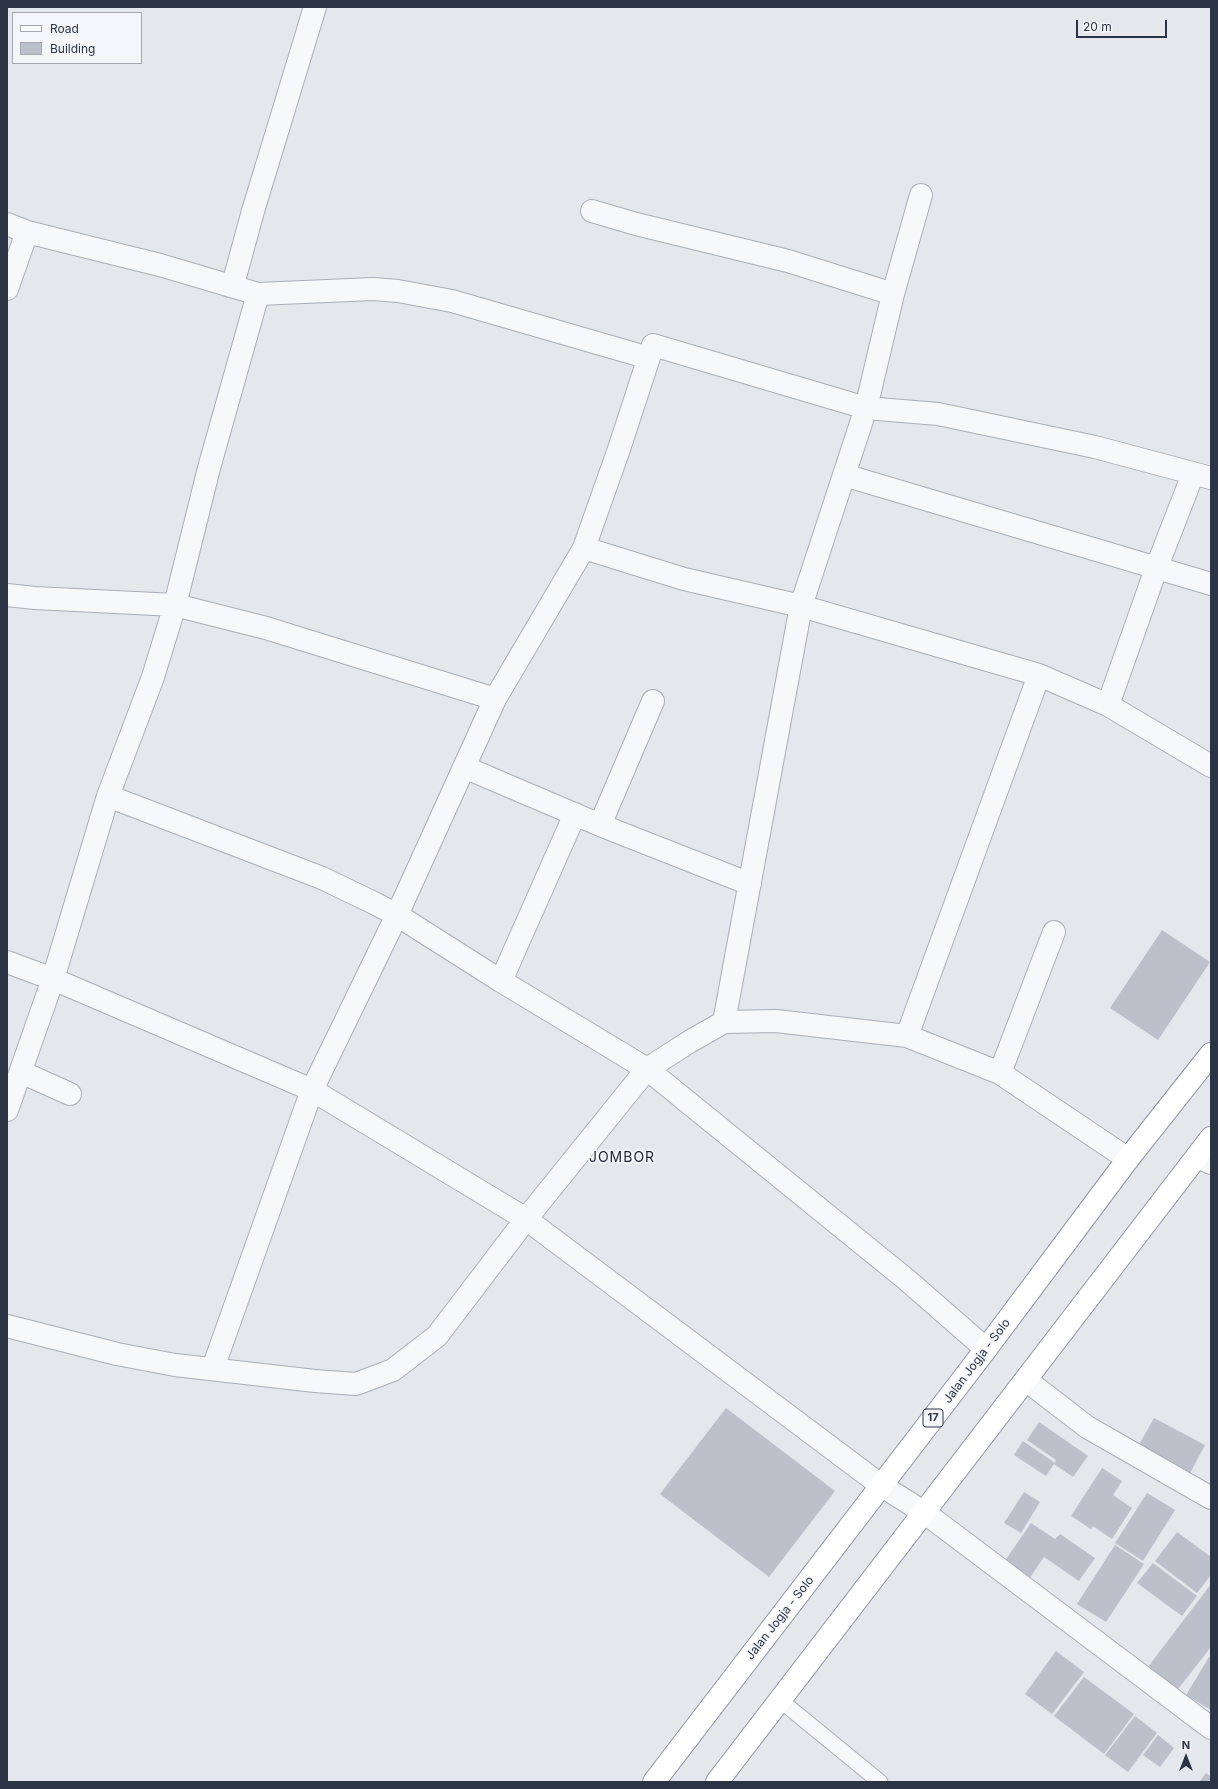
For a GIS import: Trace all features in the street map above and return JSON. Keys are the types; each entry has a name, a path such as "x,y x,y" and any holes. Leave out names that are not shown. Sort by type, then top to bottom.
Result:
{"highway":[{"name":"Jalan Jogja - Solo","path":"654,1782 882,1486 1128,1159 1211,1054"},
{"path":"717,1782 1026,1380 1204,1160 1211,1138"}],"street":[{"path":"230,286 235,277 253,211 315,7"},
{"path":"724,1022 801,606 866,408 893,294 921,195"},
{"path":"592,211 636,224 788,261 893,294"},
{"path":"7,289 17,228 160,265 258,294 373,289 398,291 452,301 649,358"},
{"path":"7,1110 53,979 108,796 153,677 175,605 209,468 258,294"},
{"path":"213,1368 312,1090 397,915 495,700 584,548 620,449 653,346 866,408 938,414 1095,447 1202,476 1156,569 1108,705"},
{"path":"844,475 1156,569 1211,584"},
{"path":"584,548 684,579 801,606 1038,675 1108,705 1211,766"},
{"path":"7,595 35,598 175,605 266,628 495,700"},
{"path":"907,1036 1038,675"},
{"path":"600,825 653,702"},
{"path":"464,767 600,825 750,884"},
{"path":"108,796 322,878 397,915 501,981 647,1070 907,1280 986,1349"},
{"path":"501,981 575,814"},
{"path":"1000,1074 1054,932"},
{"path":"7,962 53,979 312,1090 526,1219 882,1486 925,1513 1211,1728"},
{"path":"7,1326 117,1354 175,1365 356,1384 393,1370 437,1336 526,1219 647,1070 689,1042 724,1022 776,1021 907,1036 1000,1074 1128,1159"},
{"path":"21,1072 70,1094"},
{"path":"1026,1380 1088,1427 1211,1498"}],"lane":[{"path":"780,1700 880,1782"}],"building":[{"path":"1162,930 1210,962 1158,1040 1110,1008"},
{"path":"726,1408 835,1491 769,1577 660,1494"},
{"path":"1154,1418 1205,1445 1187,1479 1135,1452"},
{"path":"1039,1422 1088,1456 1073,1477 1054,1464 1046,1476 1014,1455 1023,1441 1055,1463 1056,1460 1027,1440"},
{"path":"1102,1468 1122,1481 1113,1495 1132,1508 1112,1539 1093,1526 1091,1529 1071,1516"},
{"path":"1024,1492 1040,1502 1021,1533 1004,1523"},
{"path":"1147,1493 1175,1510 1143,1561 1115,1543"},
{"path":"1031,1523 1055,1539 1060,1534 1095,1558 1079,1581 1044,1557 1029,1579 1004,1562"},
{"path":"1177,1532 1211,1557 1211,1575 1197,1593 1155,1561"},
{"path":"1115,1545 1144,1564 1106,1622 1077,1604"},
{"path":"1153,1563 1197,1596 1182,1616 1137,1583"},
{"path":"1211,1584 1211,1647 1178,1689 1148,1667"},
{"path":"1056,1651 1084,1672 1052,1714 1025,1694"},
{"path":"1209,1657 1211,1659 1211,1710 1186,1695"},
{"path":"1084,1677 1134,1714 1104,1754 1054,1716"},
{"path":"1135,1716 1157,1733 1128,1772 1105,1755"},
{"path":"1158,1735 1174,1748 1160,1767 1143,1755"},
{"path":"1206,1773 1211,1777 1211,1782 1199,1782"}],"district":[{"name":"JOMBOR","path":"622,1158"}]}
